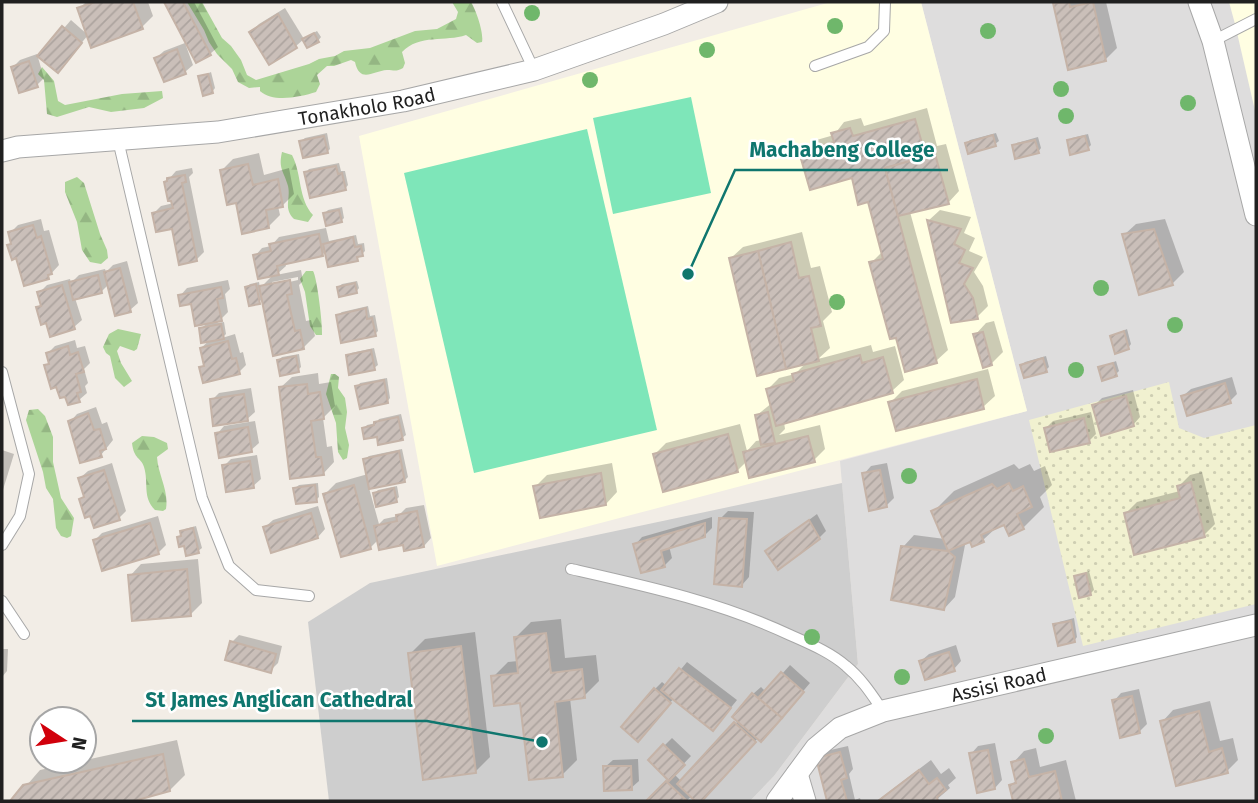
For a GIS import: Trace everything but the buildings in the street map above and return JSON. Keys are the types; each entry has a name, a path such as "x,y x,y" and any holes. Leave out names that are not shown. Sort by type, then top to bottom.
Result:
{"street":[{"name":"Tonakholo Road","path":"2,151 18,147 229,131 403,101 534,70 664,24 717,2"},
{"path":"1199,2 1213,41 1256,215"},
{"name":"Assisi Road","path":"777,801 816,748 840,728 883,712 1256,625"},
{"path":"797,774 805,801"}],"lane":[{"path":"502,2 534,70"},
{"path":"815,66 867,47 884,31 885,2"},
{"path":"1213,41 1256,19"},
{"path":"118,140 202,498 229,566 256,590 309,596"},
{"path":"2,372 29,474 20,516 2,545"},
{"path":"571,569 679,594 733,611 782,631 844,664 861,680 883,712"},
{"path":"2,601 24,634"}],"shaded area":[{"path":"831,2 921,2 1027,411 437,566 359,136"},
{"path":"921,2 1256,2 1256,801 750,801 774,776 858,664 840,461 1027,411"},
{"path":"1229,2 1256,2 1256,115 1235,24"},
{"path":"1169,382 1179,428 1204,438 1256,425 1256,604 1083,646 1029,420"},
{"path":"842,483 858,664 774,776 750,801 329,801 308,622 370,583"}],"green space":[{"path":"187,2 202,2 222,38 241,60 247,75 256,80 344,51 370,48 415,31 437,29 456,19 458,12 452,2 471,2 479,22 482,42 477,43 466,35 416,43 402,52 405,63 403,68 368,75 360,73 355,62 351,60 327,66 317,75 320,84 316,92 279,98 265,95 260,91 260,87 249,88 238,82 232,69 209,42"},
{"path":"42,67 54,81 58,101 65,105 122,94 162,91 163,98 144,108 111,112 89,107 57,117 47,114 44,80 38,74"},
{"path":"691,97 711,193 613,214 593,118"},
{"path":"587,129 657,430 474,473 404,173"},
{"path":"282,152 292,155 295,162 305,202 313,215 308,222 294,219 289,211 289,191 281,166"},
{"path":"77,177 84,183 107,250 108,258 101,264 90,262 82,250 77,222 65,192 65,182"},
{"path":"306,271 313,271 315,275 322,335 316,335 310,326 305,292 300,279"},
{"path":"118,329 141,334 137,349 134,351 120,346 117,351 132,381 124,387 115,378 110,356 103,347 109,334"},
{"path":"331,374 339,377 338,388 345,398 347,412 345,428 349,445 347,458 343,460 338,452 336,423 326,394"},
{"path":"38,409 45,416 53,437 53,462 61,498 74,518 71,536 67,538 61,536 56,528 53,499 46,488 26,420 29,410"},
{"path":"142,436 154,437 167,443 168,449 157,457 166,495 166,509 163,511 155,510 148,500 144,467 133,449 132,443"}],"place":[{"name":"Machabeng College","path":"688,274"},
{"name":"St James Anglican Cathedral","path":"542,742"}]}
